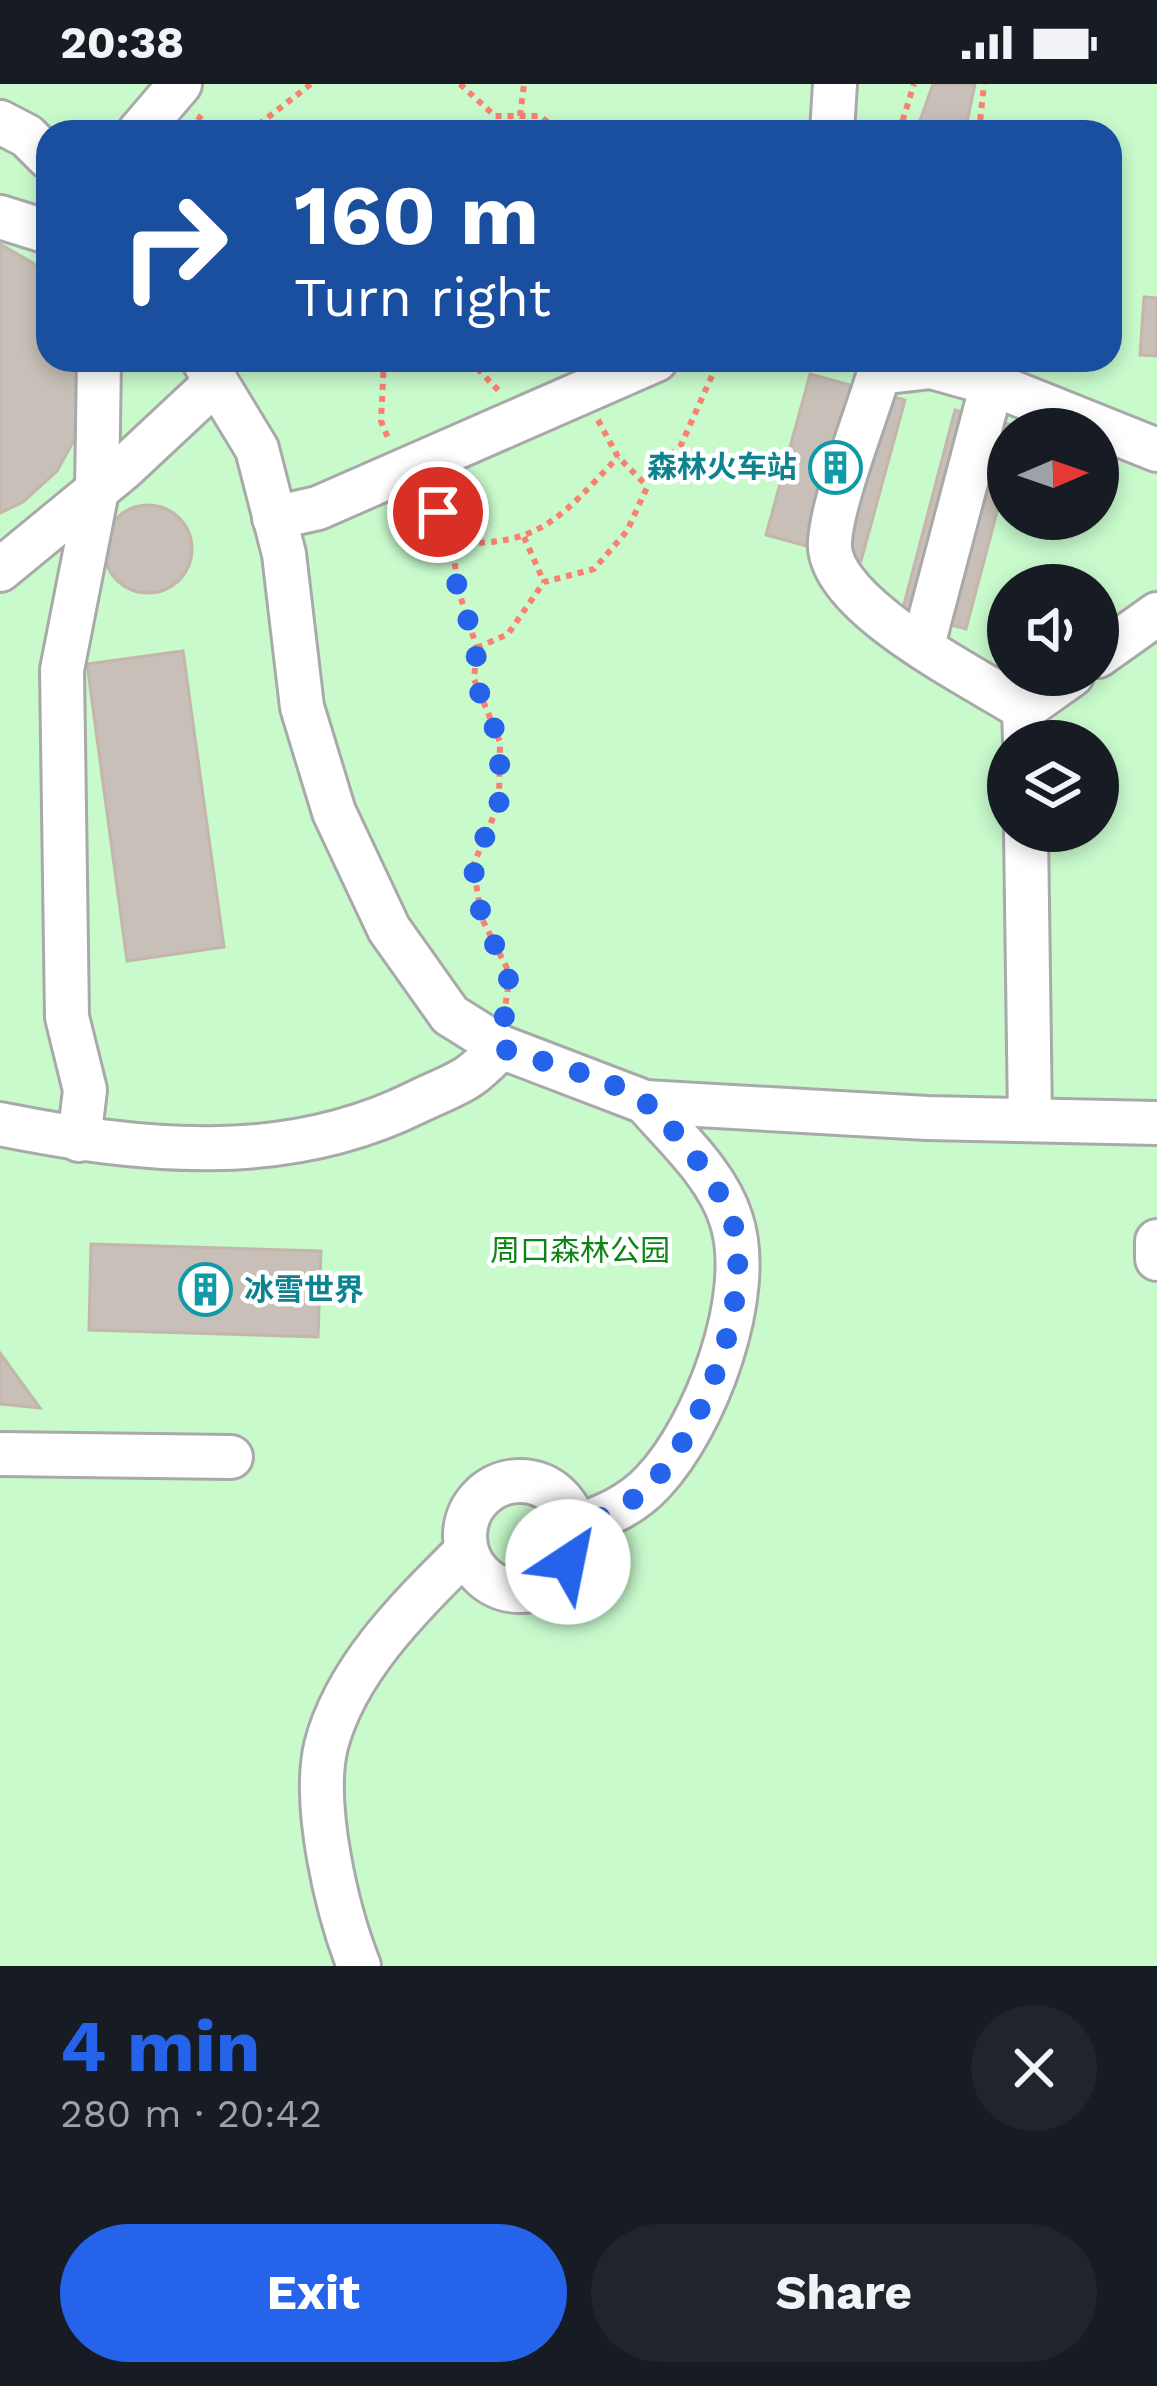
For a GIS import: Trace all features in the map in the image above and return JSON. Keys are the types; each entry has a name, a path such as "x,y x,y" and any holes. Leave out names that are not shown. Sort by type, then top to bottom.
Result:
{"street":[{"path":"149,120 180,84"},
{"path":"833,120 835,84"},
{"path":"0,122 36,145"},
{"path":"0,217 36,228"},
{"path":"80,1140 85,1090 67,1017 62,670 97,490 99,372"},
{"path":"0,570 97,490 209,372"},
{"path":"211,372 257,449 274,518 302,707 334,812 401,946 450,1015 501,1048 645,1102 1157,1123"},
{"path":"274,518 318,508 629,372"},
{"path":"888,372 879,373 829,542 836,574 872,612 923,645 1018,720"},
{"path":"949,372 992,384 1157,450"},
{"path":"923,645 992,384"},
{"path":"1119,641 1157,614"},
{"path":"1029,720 1052,696"},
{"path":"1026,852 1030,1120"},
{"path":"0,1124 80,1140 215,1151 314,1138 372,1125 467,1083 501,1048"},
{"path":"574,1527 615,1512 652,1483 684,1438 720,1364 738,1276 732,1221 716,1186 645,1102"},
{"path":"1157,1241 1157,1259"},
{"path":"0,1454 231,1457"},
{"path":"359,1966 326,1829 326,1748 354,1683 405,1612 466,1551 469,1514 479,1498 510,1481 544,1486 569,1511 574,1527 568,1562 558,1576 524,1591 488,1581 466,1551"}],"path":[{"path":"264,120 311,84"},
{"path":"460,84 495,116 545,120"},
{"path":"520,116 524,84"},
{"path":"903,120 914,84"},
{"path":"980,120 984,84"},
{"path":"383,372 381,421 402,472 438,512 453,543 457,586 477,648 474,679 500,742 499,803 473,866 482,919 509,974 501,1048"},
{"path":"477,648 508,634 544,583 594,569 627,531 648,486 681,445 714,372"},
{"path":"584,392 618,457 648,486"},
{"path":"453,543 502,544 524,537 579,498 618,457"},
{"path":"524,537 544,583"}],"green space":[{"name":"周口森林公园","path":"0,84 1157,84 1157,1966 0,1966"}],"building":[{"path":"933,84 975,84 968,120 920,120"},
{"path":"0,244 36,266 36,372 84,372 79,431 57,471 23,502 0,513"},
{"path":"1144,297 1157,298 1157,356 1140,355"},
{"name":"森林火车站","path":"810,374 905,400 861,561 766,535"},
{"path":"955,410 987,418 990,540 966,629 902,612"},
{"path":"148,505 165,508 179,518 189,532 189,566 179,580 165,590 148,593 131,590 117,580 107,566 104,549 107,532 117,518 131,508"},
{"path":"183,651 224,947 127,961 87,664"},
{"name":"冰雪世界","path":"91,1244 321,1251 318,1337 89,1330"},
{"path":"0,1353 40,1408 0,1404"}],"place":[{"name":"森林火车站","path":"836,467"},
{"name":"冰雪世界","path":"205,1290"}],"route":[{"path":"438,512 453,543 457,586 477,648 474,679 500,742 499,803 473,866 482,919 509,974 501,1048 645,1102 716,1186 732,1221 738,1276 720,1364 684,1438 652,1483 615,1512 574,1527 568,1562"}]}
